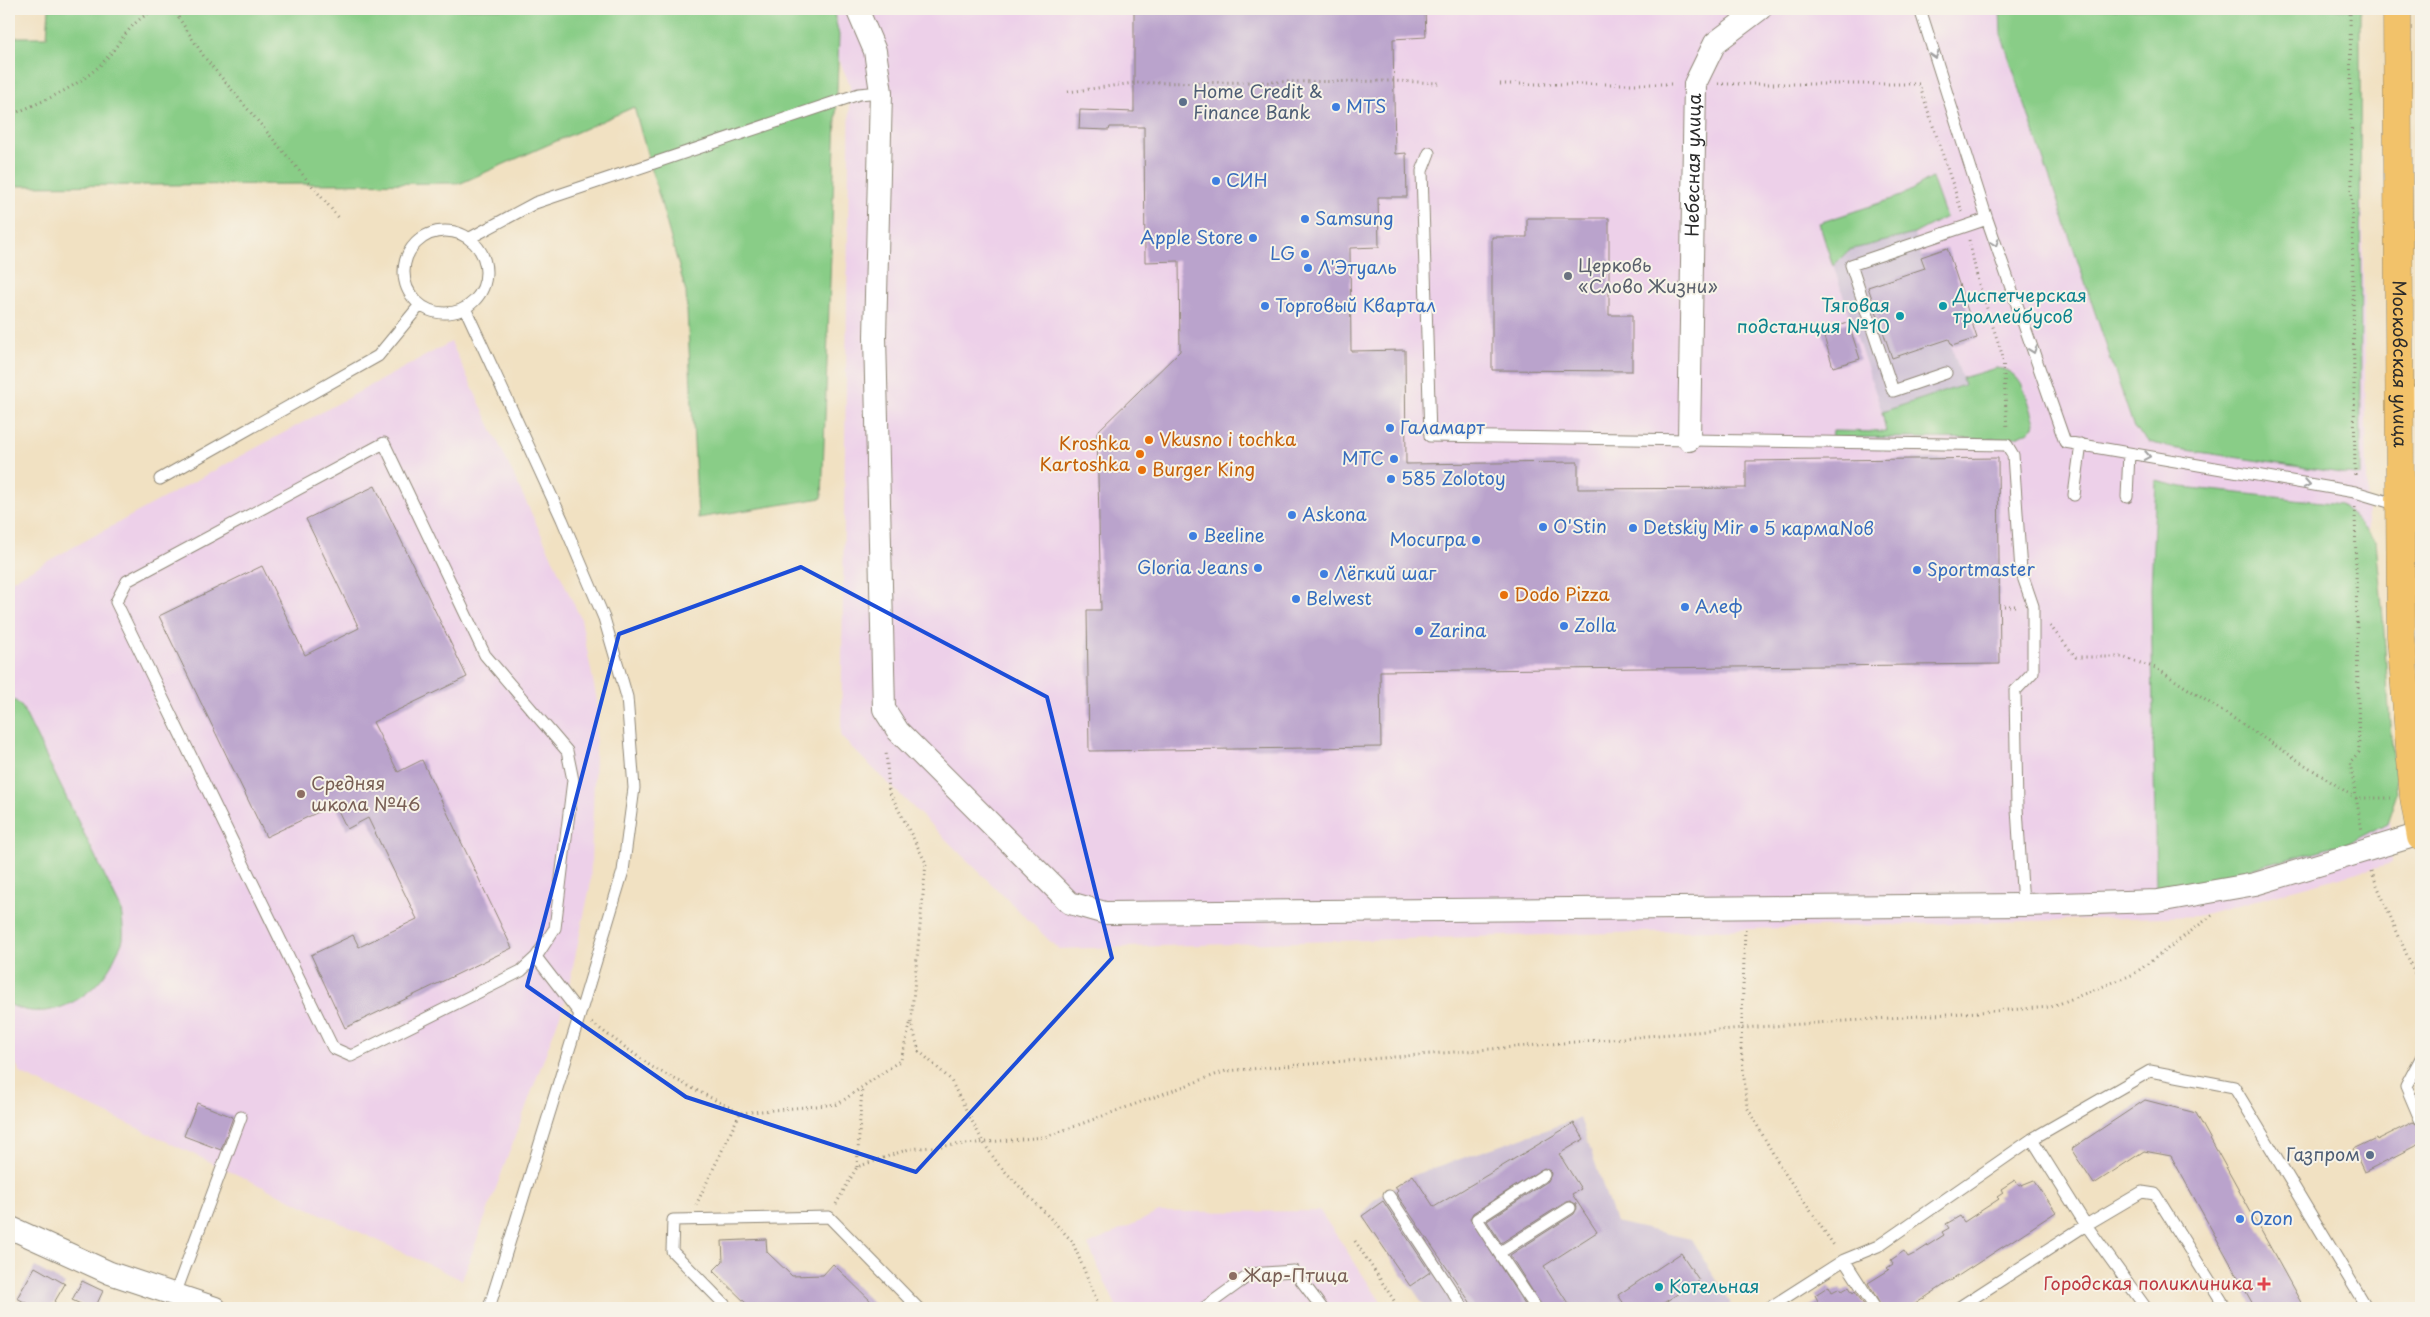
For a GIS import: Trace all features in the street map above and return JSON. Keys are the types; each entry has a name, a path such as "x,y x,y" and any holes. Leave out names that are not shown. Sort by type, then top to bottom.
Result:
{"main road":[{"name":"Московская улица","path":"2397,9 2410,399 2401,506 2401,636 2414,798 2421,835"}],"street":[{"path":"857,9 875,51 881,92 875,337 884,709 898,731 1070,903 1105,913 2023,905 2158,901 2245,886 2421,835"},
{"name":"Небесная улица","path":"1689,440 1695,84 1714,43 1760,9"},
{"path":"9,1227 110,1273 215,1308"}],"lane":[{"path":"1920,9 1987,219 2065,442 2355,492 2401,506"},
{"path":"470,238 535,203 859,94 881,92"},
{"path":"1428,153 1422,171 1430,436 2007,444 2013,455 2020,571 2033,606 2033,672 2015,692 2017,808 2023,905"},
{"path":"1946,373 1893,391 1851,266 1987,219"},
{"path":"442,230 460,232 470,238 478,247 487,269 482,291 465,308 442,313 420,305 406,286 404,275 404,263 416,242 425,235 442,230"},
{"path":"160,479 378,356 420,305"},
{"path":"465,308 562,519 600,609 627,697 634,788 622,871 580,1014 488,1308"},
{"path":"384,443 485,655 567,751 573,780 555,928 536,957 521,971 351,1056 333,1048 116,602 127,581 384,443"},
{"path":"2074,495 2081,444"},
{"path":"2127,497 2129,452"},
{"path":"536,957 580,1014"},
{"path":"2420,1119 2406,1086 2421,1058"},
{"path":"1770,1308 1844,1260 1878,1246 2032,1139 2150,1071 2234,1087 2367,1308"},
{"path":"177,1288 241,1118"},
{"path":"2032,1139 2086,1226 2146,1308"},
{"path":"1536,1308 1476,1219 1544,1175"},
{"path":"1958,1308 2142,1192 2155,1194 2226,1308"},
{"path":"1390,1196 1463,1308"},
{"path":"1499,1253 1570,1208"},
{"path":"728,1308 672,1251 673,1220 829,1217 918,1308"},
{"path":"1844,1260 1875,1308"},
{"path":"1204,1308 1251,1274 1294,1271 1322,1308"}],"path":[{"path":"9,116 68,90 98,67 130,26 157,9"},
{"path":"173,9 205,58 339,218"},
{"path":"1068,92 1134,83 1394,81 1439,83"},
{"path":"1919,84 1966,226 1978,281 2003,357 2007,444"},
{"path":"1999,606 2033,606 2076,657 2122,657 2156,668 2356,798"},
{"path":"580,1014 652,1068 740,1113 838,1104 901,1060 911,1021 926,863 889,791 886,746"},
{"path":"1745,907 1741,1048 1747,1107 1780,1166 1844,1260"},
{"path":"858,1167 909,1149 1045,1137 1226,1071 1743,1028 2051,1007 2134,974 2217,912"},
{"path":"911,1021 919,1051 950,1079 998,1164 1072,1241 1100,1308"},
{"path":"829,1217 858,1167 862,1088"},
{"path":"690,1219 740,1113"},
{"path":"1355,1241 1399,1308"}],"highlighted area":[{"path":"801,567 1047,697 1112,958 916,1172 686,1097 527,986 619,634"}],"shaded area":[{"path":"817,9 2358,9 2368,527 2392,863 2197,916 1058,949 841,737 850,85"},
{"path":"1901,196 1925,268 1908,274 1932,344 1949,339 1964,385 1882,412 1819,223"},
{"name":"Средняя школа №46","path":"451,342 581,619 597,701 590,887 566,999 462,1280 22,1074 9,1053 9,582"},
{"path":"1580,1118 1615,1222 1691,1239 1731,1304 1724,1308 1426,1308 1362,1216 1374,1200 1413,1175"},
{"name":"Жар-Птица","path":"1320,1211 1385,1308 1117,1308 1088,1245 1159,1212"}],"green space":[{"path":"49,9 833,9 839,35 822,498 698,518 686,292 634,107 461,183 9,186 9,37 47,37"},
{"path":"2000,9 2360,9 2361,476 2172,448 2149,442 2134,428 2001,34"},
{"path":"1932,178 1946,217 1914,234 1849,250 1833,266 1819,223 1901,196"},
{"path":"1996,368 2013,374 2019,380 2027,396 2035,422 2034,427 2021,435 1998,439 1832,437 1833,431 1886,432 1882,412 1964,385 1962,378"},
{"path":"2156,481 2182,487 2341,504 2376,541 2397,793 2387,823 2351,842 2192,885 2156,889 2151,588"},
{"path":"9,695 22,707 121,909 123,924 122,944 107,971 97,983 71,1003 56,1009 40,1011 25,1010 9,1004"}],"building":[{"name":"Торговый Квартал","path":"1134,9 1425,9 1426,37 1393,39 1395,154 1406,153 1407,197 1378,197 1379,247 1350,248 1351,351 1405,350 1406,464 1578,462 1578,489 1746,488 1746,461 1998,458 2000,664 1380,671 1381,747 1089,751 1087,610 1101,610 1097,432 1180,351 1179,261 1145,262 1144,127 1110,127 1109,130 1079,129 1080,110 1134,112"},
{"path":"1527,218 1609,218 1609,315 1632,315 1632,371 1492,370 1492,237 1527,237"},
{"path":"1947,248 1977,338 1952,346 1949,339 1892,358 1868,287 1925,268 1921,257"},
{"path":"1848,322 1860,359 1833,367 1822,330"},
{"path":"375,486 467,677 373,722 398,772 422,760 512,948 345,1028 311,955 353,935 359,947 417,919 368,818 347,829 335,804 266,837 159,616 262,566 305,655 359,628 306,519"},
{"path":"2145,1100 2196,1113 2304,1308 2255,1308 2171,1156 2144,1151 2094,1184 2071,1149"},
{"path":"197,1103 233,1117 221,1150 184,1136"},
{"path":"2413,1122 2421,1126 2421,1143 2364,1172 2353,1149 2376,1138 2377,1140"},
{"path":"1574,1123 1584,1139 1559,1154 1581,1189 1572,1194 1597,1232 1544,1266 1571,1308 1543,1308 1510,1255 1574,1214 1577,1208 1576,1204 1570,1201 1566,1202 1501,1243 1487,1221 1548,1181 1551,1174 1550,1171 1544,1168 1473,1213 1470,1219 1527,1308 1474,1308 1396,1193 1398,1191 1395,1187 1413,1175 1434,1207"},
{"path":"2015,1180 2019,1186 2034,1180 2056,1212 1909,1308 1882,1308 1868,1283 1889,1270 1887,1268 1893,1264 1891,1260 1904,1251 1908,1257 1944,1235 1942,1232 1949,1228 1946,1224 1960,1216 1964,1222 1999,1199 1997,1197 2003,1193 2001,1189"},
{"path":"1383,1201 1430,1272 1410,1286 1362,1216"},
{"path":"766,1239 767,1252 792,1276 823,1275 833,1264 878,1308 751,1308 713,1271 723,1261 722,1241"},
{"name":"Котельная","path":"1681,1253 1699,1280 1656,1308 1627,1308 1618,1295"},
{"path":"35,1267 65,1284 51,1308 35,1308 17,1298"},
{"path":"82,1281 103,1291 95,1308 89,1308 72,1300"},
{"path":"1829,1286 1832,1292 1840,1288 1842,1291 1849,1287 1853,1293 1855,1291 1866,1308 1806,1308 1818,1301 1815,1295"}],"place":[{"name":"Home Credit & Finance Bank","path":"1183,102"},
{"name":"MTS","path":"1336,107"},
{"name":"СИН","path":"1216,181"},
{"name":"Samsung","path":"1305,219"},
{"name":"Apple Store","path":"1253,238"},
{"name":"LG","path":"1305,254"},
{"name":"Л'Этуаль","path":"1308,268"},
{"name":"Церковь «Слово Жизни»","path":"1568,276"},
{"name":"Торговый Квартал","path":"1265,306"},
{"name":"Диспетчерская троллейбусов","path":"1943,306"},
{"name":"Тяговая подстанция №10","path":"1900,316"},
{"name":"Галамарт","path":"1390,428"},
{"name":"Vkusno i tochka","path":"1149,440"},
{"name":"Kroshka Kartoshka","path":"1140,454"},
{"name":"МТС","path":"1394,459"},
{"name":"Burger King","path":"1142,470"},
{"name":"585 Zolotoy","path":"1391,479"},
{"name":"Askona","path":"1292,515"},
{"name":"O'Stin","path":"1543,527"},
{"name":"Detskiy Mir","path":"1633,528"},
{"name":"5 кармаNов","path":"1754,529"},
{"name":"Beeline","path":"1193,536"},
{"name":"Мосигра","path":"1476,540"},
{"name":"Gloria Jeans","path":"1258,568"},
{"name":"Sportmaster","path":"1917,570"},
{"name":"Лёгкий шаг","path":"1324,574"},
{"name":"Dodo Pizza","path":"1504,595"},
{"name":"Belwest","path":"1296,599"},
{"name":"Алеф","path":"1685,607"},
{"name":"Zolla","path":"1564,626"},
{"name":"Zarina","path":"1419,631"},
{"name":"Средняя школа №46","path":"301,794"},
{"name":"Газпром","path":"2370,1155"},
{"name":"Ozon","path":"2240,1219"},
{"name":"Жар-Птица","path":"1233,1276"},
{"name":"Городская поликлиника","path":"2264,1284"},
{"name":"Котельная","path":"1659,1287"}]}
